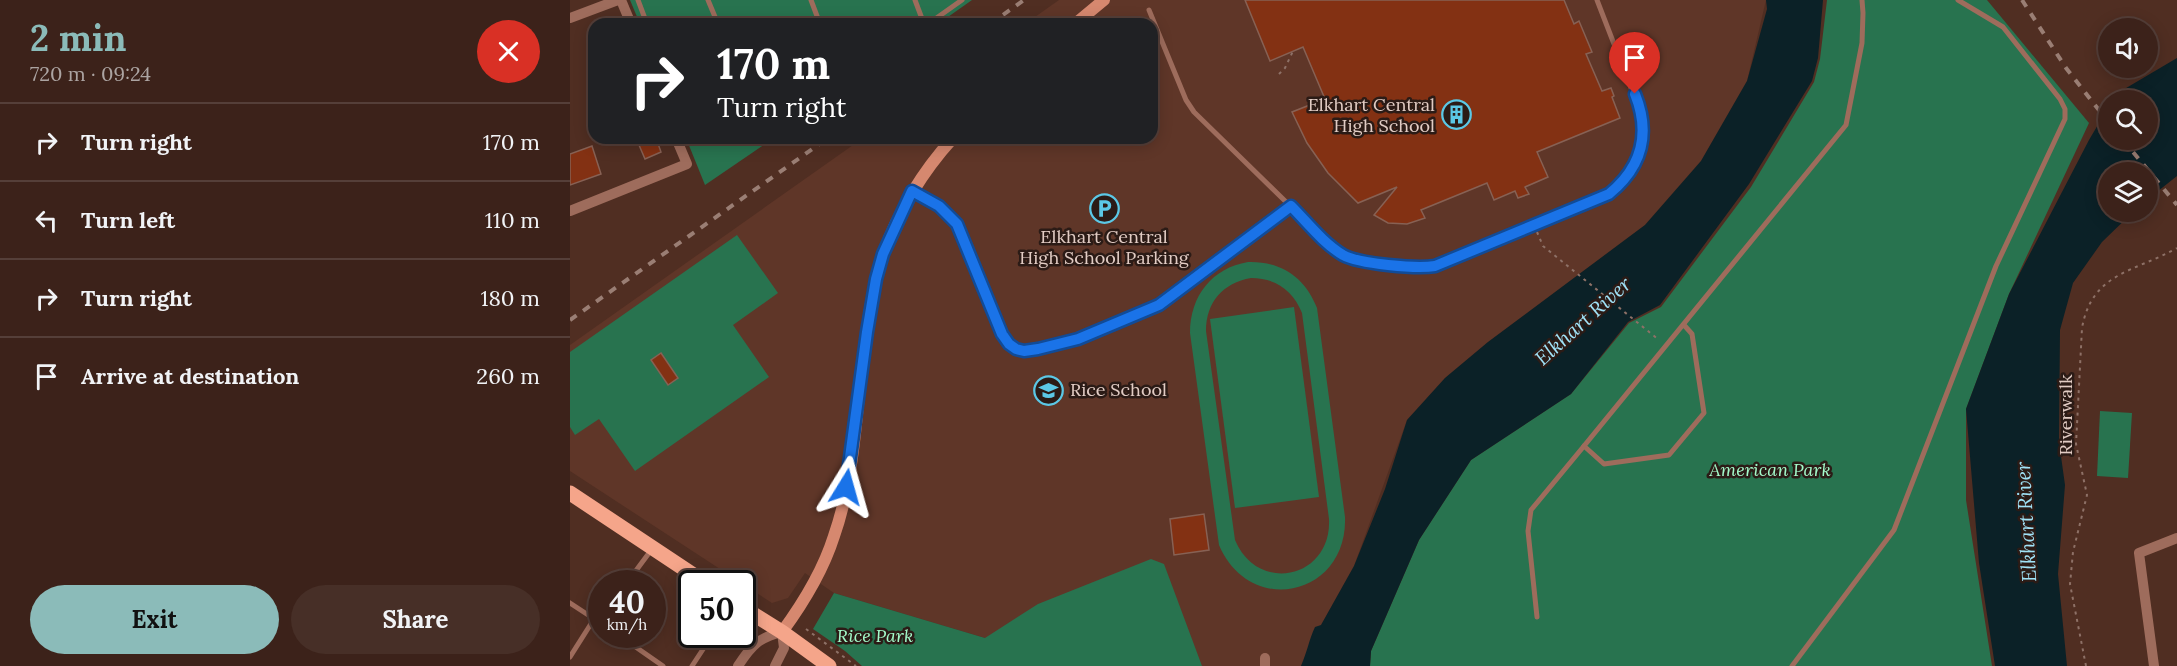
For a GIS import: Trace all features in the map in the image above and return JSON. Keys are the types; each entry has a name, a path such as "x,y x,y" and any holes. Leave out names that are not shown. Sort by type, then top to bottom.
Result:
{"main road":[{"path":"1083,18 1104,0"},
{"path":"782,632 810,590 835,535 844,502 867,332 876,279 883,254 912,191 933,160 948,144"},
{"path":"570,493 686,570"},
{"path":"756,616 830,666"}],"street":[{"path":"570,18 619,0 628,18"},
{"path":"570,211 687,164 679,144"},
{"path":"2154,666 2139,553 2177,538"},
{"path":"738,666 757,642 766,635 782,632 784,648 775,666"}],"lane":[{"path":"638,0 646,18"},
{"path":"708,0 716,18"},
{"path":"811,0 818,18"},
{"path":"915,0 923,18"},
{"path":"935,18 962,0"},
{"path":"1158,32 1186,100 1194,112 1213,133 1343,255 1358,260 1414,268 1435,266 1535,226 1609,194 1623,183 1639,155 1644,137 1643,119 1597,0"},
{"path":"1537,617 1528,531 1531,510 1846,125 1862,43 1862,0"},
{"path":"1792,666 1894,530 1996,266 2065,119 2065,110 2060,99 2002,27 1996,21 1958,0"},
{"path":"1149,10 1152,18"},
{"path":"912,191 939,206 957,224 1002,334 1009,344 1024,351 1078,339 1159,305 1291,206"},
{"path":"1584,446 1604,464 1669,454 1704,413 1692,334 1684,325"},
{"path":"636,570 653,548"},
{"path":"570,603 588,614"},
{"path":"570,657 588,635"},
{"path":"637,648 663,666"},
{"path":"692,666 704,648"}],"path":[{"path":"1280,74 1293,51"},
{"path":"1535,226 1543,246 1666,346"},
{"name":"Riverwalk","path":"2086,666 2070,577 2073,552 2087,495 2076,444 2084,315 2095,293 2103,285 2177,248"},
{"path":"806,629 856,666"}],"shaded area":[{"name":"Elkhart Central High School","path":"1059,0 1766,0 1747,81 1701,161 1645,225 1488,342 1445,378 1407,420 1354,566 1309,647 1301,666 999,666 985,638 834,593 805,573 788,598 772,603 756,593 756,570 722,570 570,471 570,345 855,144 1158,144 1158,18 1034,18"}],"green space":[{"path":"630,0 972,0 946,18 638,18"},
{"name":"American Park","path":"1827,0 1987,0 2089,123 2009,294 1966,409 1966,500 1992,666 1370,666 1371,651 1419,540 1471,460 1571,394 1629,323 1661,307 1751,187 1814,82 1820,59"},
{"path":"688,144 765,144 705,185"},
{"path":"737,235 778,293 733,325 769,377 635,471 599,419 575,435 570,427 570,352"},
{"path":"1260,262 1281,268 1299,280 1317,308 1345,517 1342,544 1331,565 1315,580 1295,588 1273,589 1252,583 1233,568 1219,545 1190,333 1194,307 1199,296 1214,277 1235,265","holes":["1251,278 1282,287 1294,298 1302,313 1329,519 1327,539 1319,555 1307,566 1292,572 1276,573 1260,568 1246,557 1235,540 1206,331 1209,311 1224,289"]},
{"path":"1294,307 1319,497 1235,508 1210,319"},
{"path":"2100,411 2132,413 2128,478 2097,476"},
{"name":"Rice Park","path":"1151,559 1164,564 1202,666 862,666 813,629 834,593 985,638 1038,604"}],"water":[{"name":"Elkhart River","path":"1766,0 1823,0 1818,58 1812,81 1749,184 1660,305 1628,322 1571,394 1471,460 1419,540 1371,651 1370,666 1301,666 1315,627 1321,625 1354,566 1385,489 1407,420 1445,378 1488,342 1645,225 1701,161 1747,81 1767,9"},
{"name":"Elkhart River","path":"2177,58 2177,176 2158,191 2158,162 2098,162 2098,222 2123,222 2102,242 2073,283 2060,330 2059,442 2065,485 2058,574 2067,666 1995,666 1979,563 1966,409 2009,294 2098,125 2098,150 2158,150 2158,90 2123,90 2143,78 2158,78 2158,69"}],"building":[{"name":"Elkhart Central High School","path":"1245,0 1564,0 1574,24 1579,21 1592,52 1586,54 1602,91 1611,88 1620,118 1537,152 1548,177 1525,187 1529,194 1518,198 1515,191 1494,200 1487,183 1421,210 1425,218 1407,224 1388,223 1374,215 1397,187 1358,203 1328,173 1307,143 1292,112 1325,99 1303,47 1270,61"},
{"path":"639,144 658,144 661,152 645,159"},
{"path":"592,146 601,174 570,185 570,154"},
{"path":"661,353 678,378 668,385 651,360"},
{"path":"1204,514 1209,550 1174,555 1170,519"}],"railway":[{"path":"998,18 1024,0"},
{"path":"2022,0 2066,68 2098,109"},
{"path":"570,320 819,144"},
{"path":"2131,150 2177,205"}],"place":[{"name":"Elkhart Central High School","path":"1456,115"},
{"name":"Elkhart Central High School Parking","path":"1104,208"},
{"name":"Rice School","path":"1049,390"}],"route":[{"path":"846,487 876,279 883,254 912,191 949,213 957,224 1002,334 1009,344 1024,351 1078,339 1159,305 1291,206 1343,255 1358,260 1414,268 1435,266 1535,226 1609,194 1623,183 1639,155 1644,137 1643,119 1635,94"}]}
